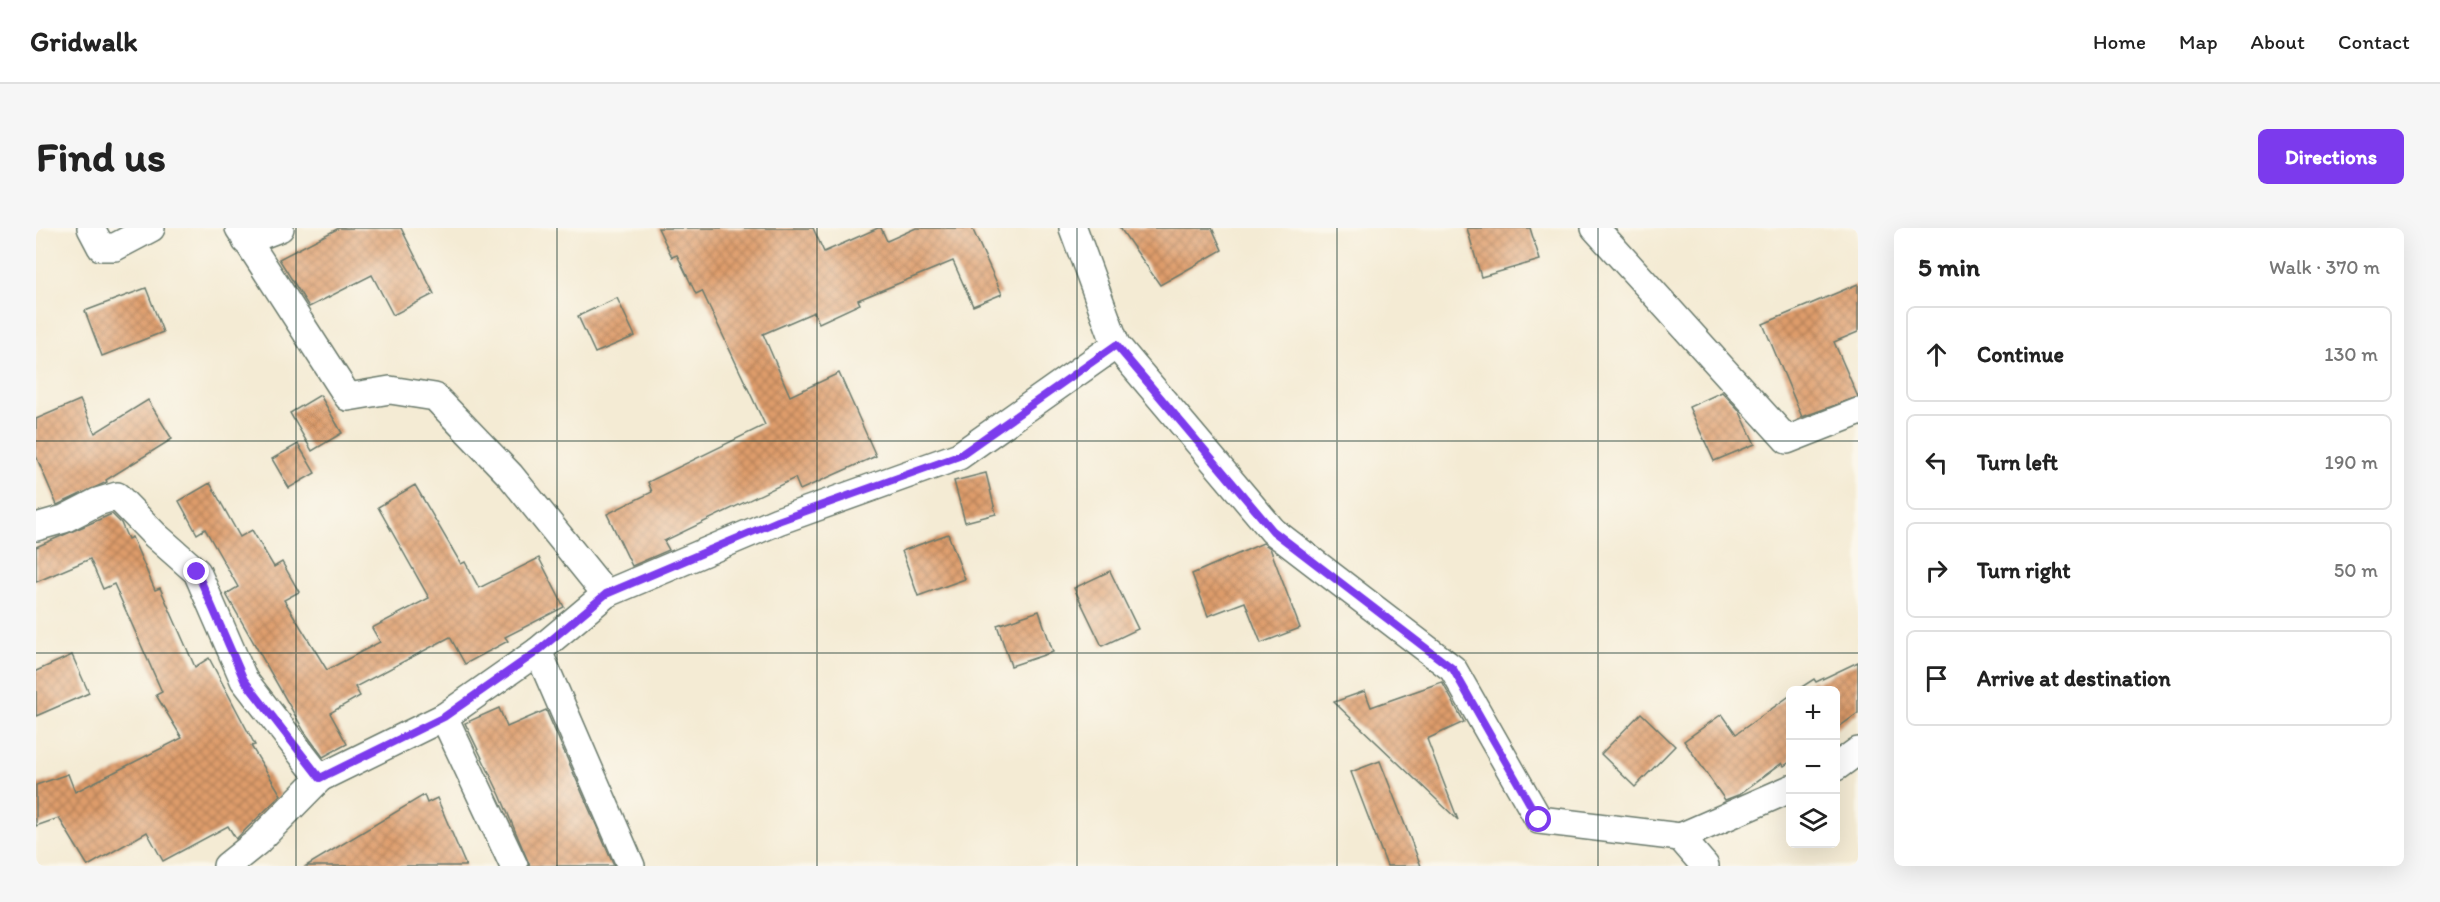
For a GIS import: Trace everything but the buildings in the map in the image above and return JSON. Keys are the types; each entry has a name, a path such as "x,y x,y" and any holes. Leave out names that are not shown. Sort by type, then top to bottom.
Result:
{"street":[{"path":"91,228 101,247 115,247 152,228"},
{"path":"280,228 242,235 348,397 390,390 435,396 510,476 606,594"},
{"path":"1073,228 1116,345 1273,531 1453,669 1539,820 1680,837 1786,791"},
{"path":"1595,228 1787,440 1858,412"},
{"path":"227,866 257,842 320,778 444,717 538,651 606,594 778,521 959,456 1116,345"},
{"path":"36,527 64,519 97,502 117,496 155,536 197,572 244,680 320,778"},
{"path":"538,651 631,866"},
{"path":"444,717 514,866"},
{"path":"1840,765 1858,751"},
{"path":"1680,837 1705,866"}],"route":[{"path":"197,572 244,680 320,778 444,717 538,651 606,594 778,521 959,456 1116,345 1273,531 1453,669 1539,820"}]}
